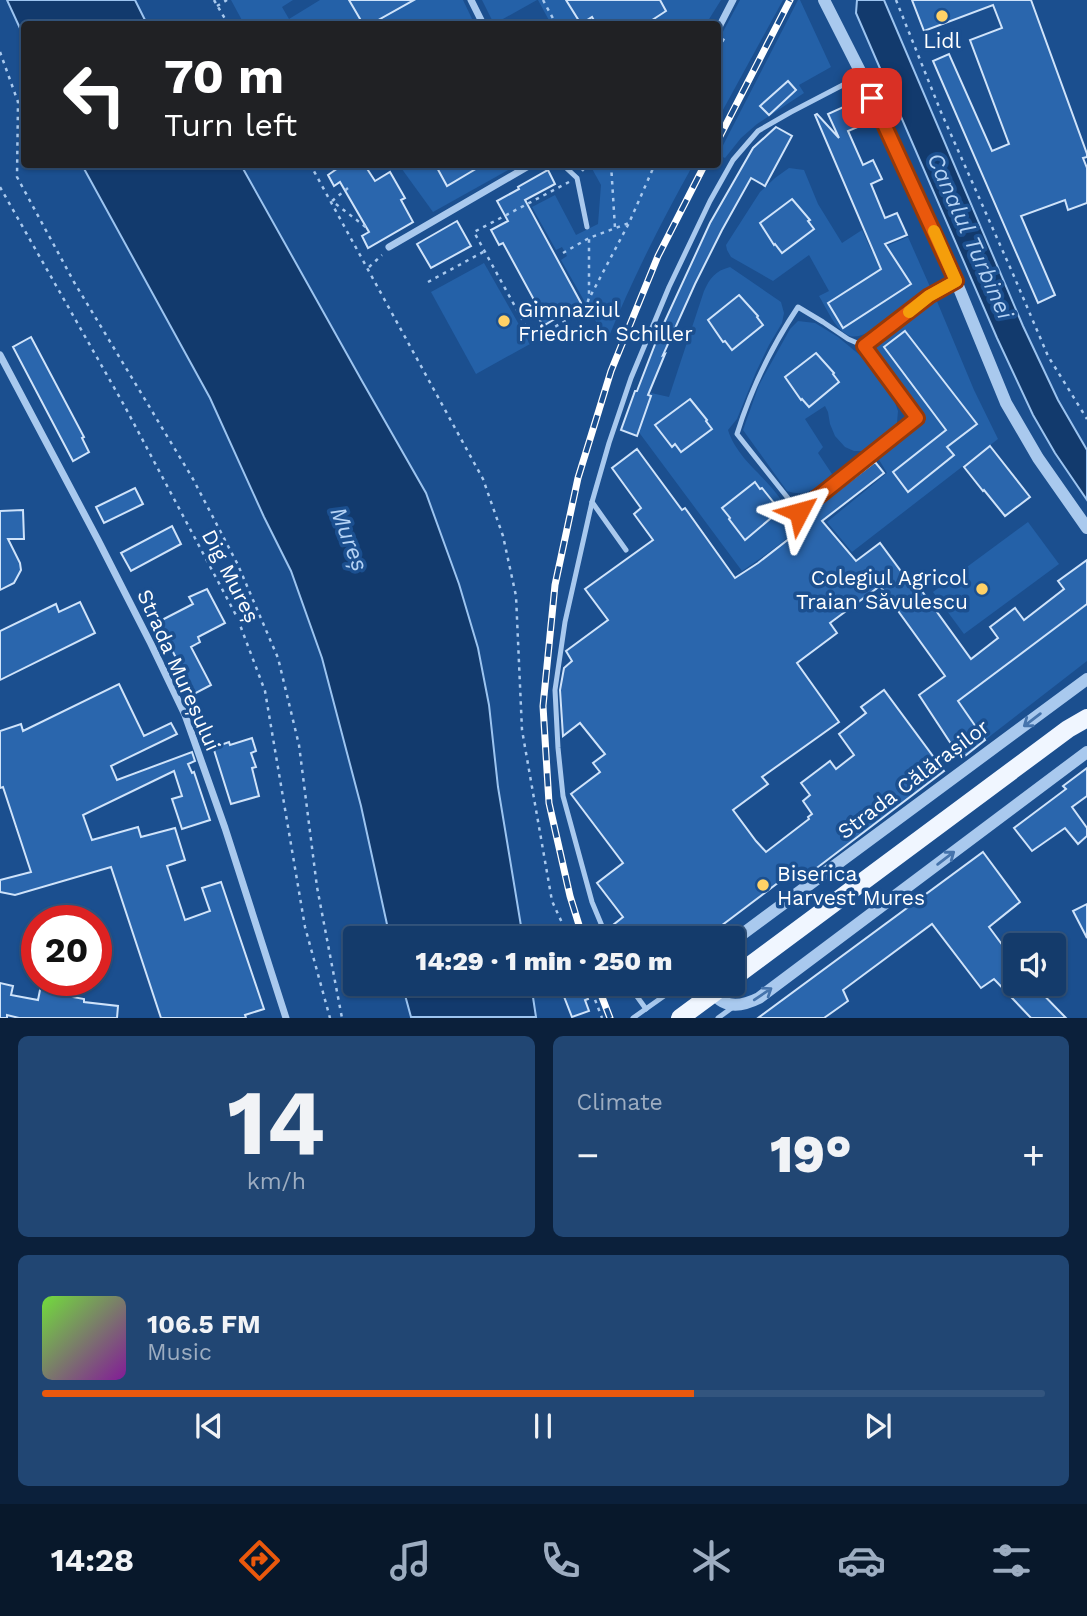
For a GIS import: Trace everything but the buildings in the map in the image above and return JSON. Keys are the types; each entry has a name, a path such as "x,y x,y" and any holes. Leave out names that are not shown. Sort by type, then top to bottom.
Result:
{"main road":[{"path":"1068,729 1087,706"},
{"path":"745,969 1068,729 1087,718"},
{"path":"680,1017 709,996"}],"street":[{"path":"471,0 482,21"},
{"path":"721,23 733,0"},
{"path":"824,0 862,75 956,281 1006,403 1045,468 1087,528"},
{"path":"389,247 526,168"},
{"name":"Strada Mureșului","path":"0,355 104,551 185,715 286,1017"},
{"name":"Strada Călărașilor","path":"745,932 1087,679"},
{"path":"716,996 734,1006 759,998 1087,752"}],"lane":[{"path":"602,926 592,902 563,796 555,690 565,622 592,502 609,443 631,378 669,287 733,160 758,131 862,75"},
{"path":"566,168 576,178 587,228"},
{"path":"864,346 929,296 956,281"},
{"path":"798,307 848,339 864,346 917,418 799,512 737,434 743,416 765,363 798,307"},
{"path":"592,502 626,550"},
{"path":"637,996 646,1009"},
{"path":"633,1017 664,996"},
{"path":"718,1017 734,1006"}],"path":[{"path":"214,0 226,21"},
{"path":"217,6 227,0"},
{"path":"543,0 554,21"},
{"path":"896,0 941,112 1048,356 1087,419"},
{"path":"0,52 18,102 17,177 74,282 193,479 238,565 278,658 299,745 317,887 342,1017"},
{"path":"312,168 483,479 503,536 516,596 522,730 552,901 563,926"},
{"path":"611,168 615,228"},
{"path":"576,178 474,232 533,339 585,310 653,168"},
{"name":"Dig Mureș","path":"0,187 124,405 237,617 265,691 305,928 330,1017"},
{"path":"332,201 348,188"},
{"path":"332,201 367,228"},
{"path":"563,253 589,238 629,222"},
{"path":"589,238 589,298"},
{"path":"368,268 389,247"},
{"path":"428,282 485,251"},
{"path":"594,996 602,1017"}],"shaded area":[{"path":"231,0 293,0 282,7 289,19 320,0 463,0 473,21 242,21"},
{"path":"482,0 537,0 499,21 492,21"},
{"path":"538,0 721,0 708,21 549,21"},
{"path":"740,0 783,0 721,114 721,35"},
{"path":"800,0 831,67 799,85 804,93 757,124 725,158 721,156 721,149"},
{"path":"401,168 512,168 433,212"},
{"path":"592,168 691,168 647,252 607,341 561,260 567,256 562,247 556,250 532,207 555,195 576,235 598,224 601,185"},
{"path":"789,168 804,170 818,204 842,243 862,230 872,252 908,237 931,289 879,327 868,333 850,336 836,324 819,296 829,291 809,255 773,281 731,257 726,245 760,192"},
{"path":"484,263 530,344 476,374 431,292"},
{"path":"730,267 781,302 784,313 782,323 756,372 737,419 728,430 741,455 785,505 792,526 787,538 742,571 638,431 651,393 669,397 708,282 717,273"},
{"path":"936,299 974,390 998,439 852,552 827,522 887,473 878,458 926,419 874,347"},
{"path":"798,321 815,323 838,337 867,361 878,372 898,411 897,423 892,431 865,451 854,451 845,447 835,436 825,406 805,419 823,447 818,453 832,474 812,490 794,493 787,491 743,430 759,385 790,329"},
{"path":"1028,522 1059,564 964,634 933,592"},
{"path":"1087,604 1087,661 985,740 958,701"}],"water":[{"path":"7,0 135,0 146,21 21,21 21,30"},
{"name":"Canalul Turbinei","path":"857,0 884,0 1023,326 1058,400 1087,450 1087,500 1033,415 997,338 856,13"},
{"name":"Mureș","path":"84,168 243,168 426,493 459,584 478,648 489,705 498,787 521,926 387,926 361,806 322,658 291,571 210,398"},
{"path":"405,996 533,996 536,1017 411,1017"}],"railway":[{"path":"721,134 790,0"},
{"path":"579,926 549,803 543,706 555,585 578,478 611,371 658,256 703,168"},
{"path":"602,996 610,1018"}],"slow traffic":[{"path":"909,312 929,296 956,281 934,231"}],"place":[{"name":"Lidl","path":"942,16"},
{"name":"Gimnaziul Friedrich Schiller","path":"504,321"},
{"name":"Colegiul Agricol Traian Săvulescu","path":"982,589"},
{"name":"Biserica Harvest Mures","path":"763,885"}],"route":[{"path":"799,512 917,418 864,346 929,296 956,281 872,98"}]}
